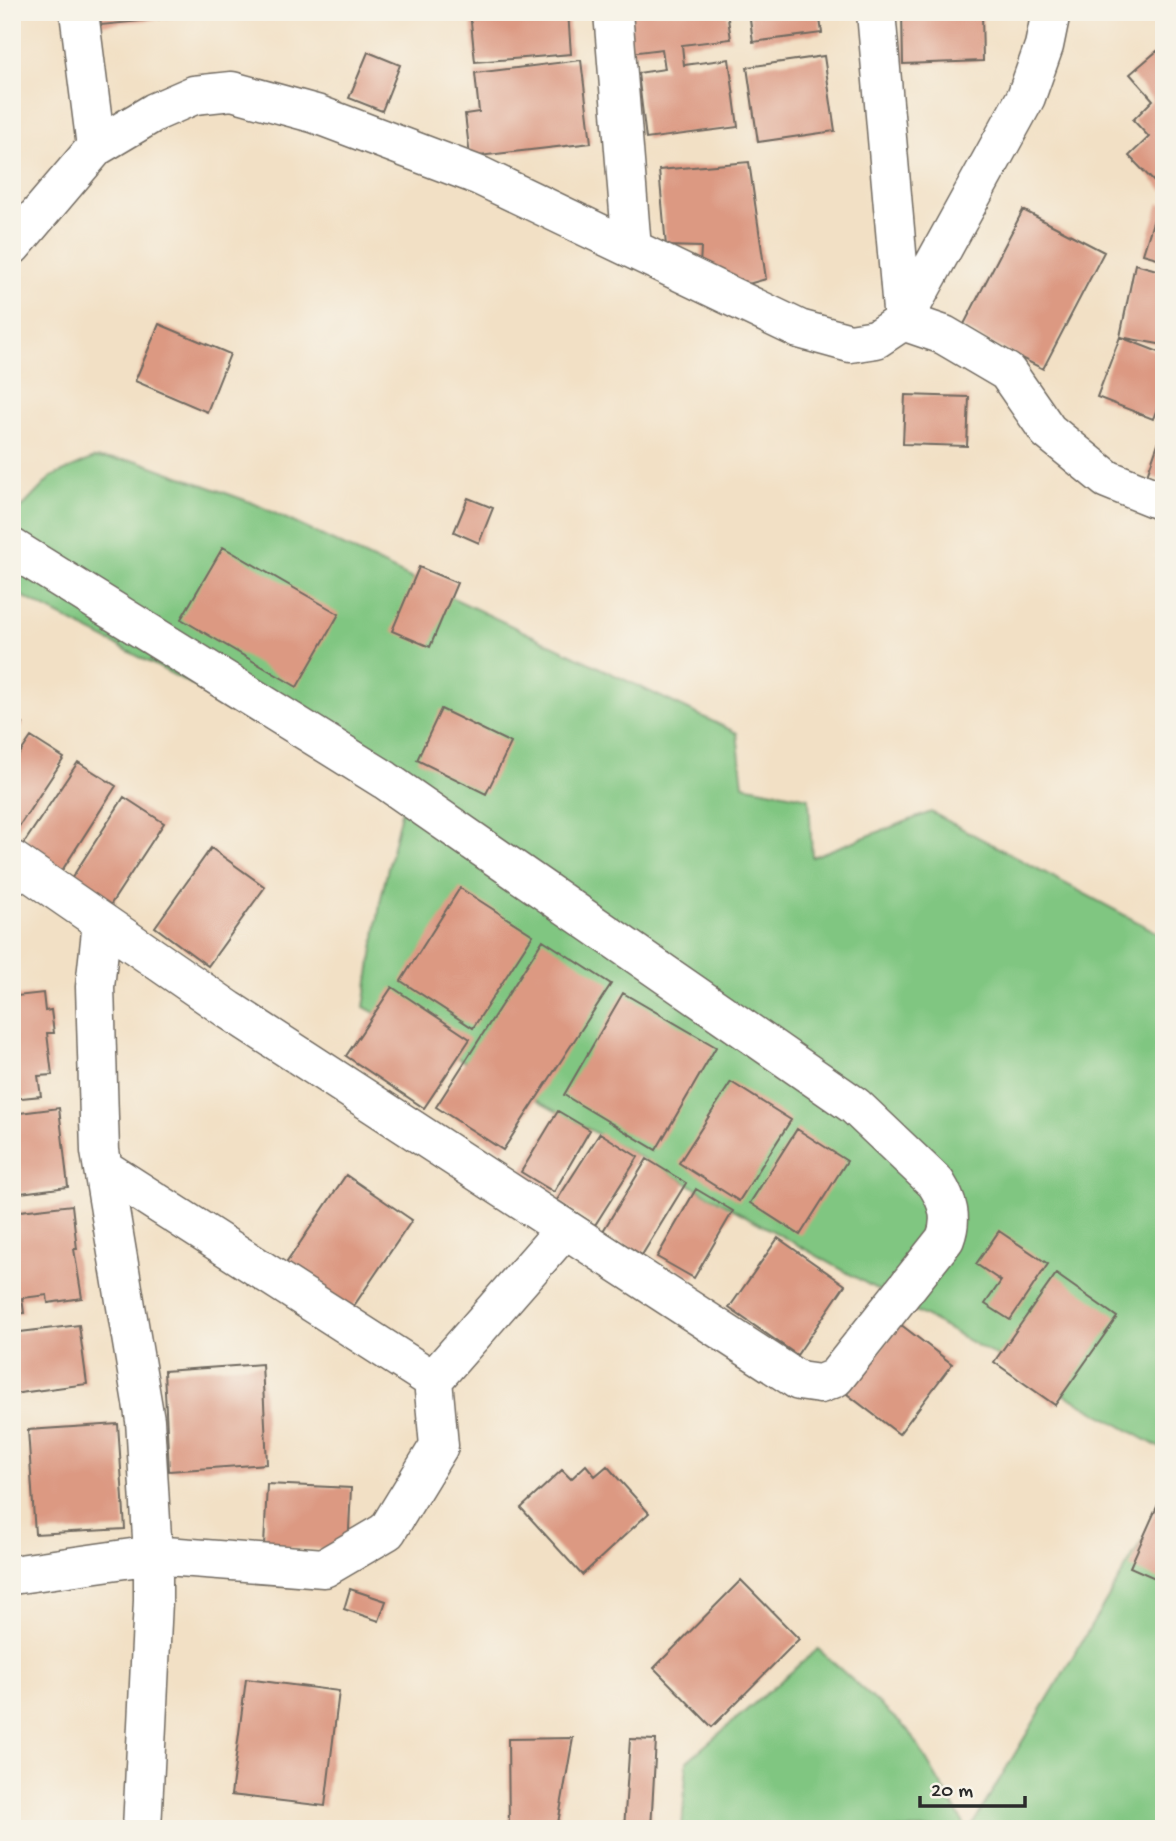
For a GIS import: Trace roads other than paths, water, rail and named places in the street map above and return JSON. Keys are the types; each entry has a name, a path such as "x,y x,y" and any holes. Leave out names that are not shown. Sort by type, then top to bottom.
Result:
{"street":[{"path":"79,12 96,147"},
{"path":"613,12 632,249"},
{"path":"876,12 903,321"},
{"path":"12,246 96,147 155,112 194,94 232,91 316,114 480,176 799,329 850,343 876,339 903,321 1026,97 1044,46 1051,12"},
{"path":"903,321 944,335 1007,372 1048,431 1107,479 1164,502"},
{"path":"12,548 385,779 843,1098 936,1183 950,1211 950,1227 945,1240 835,1378 820,1384 799,1381 229,1010 12,860"},
{"path":"102,922 95,987 100,1151 145,1420 153,1555 142,1829"},
{"path":"103,1168 433,1380"},
{"path":"12,1575 153,1555 324,1568 387,1531 439,1446 433,1380 565,1229"}]}
